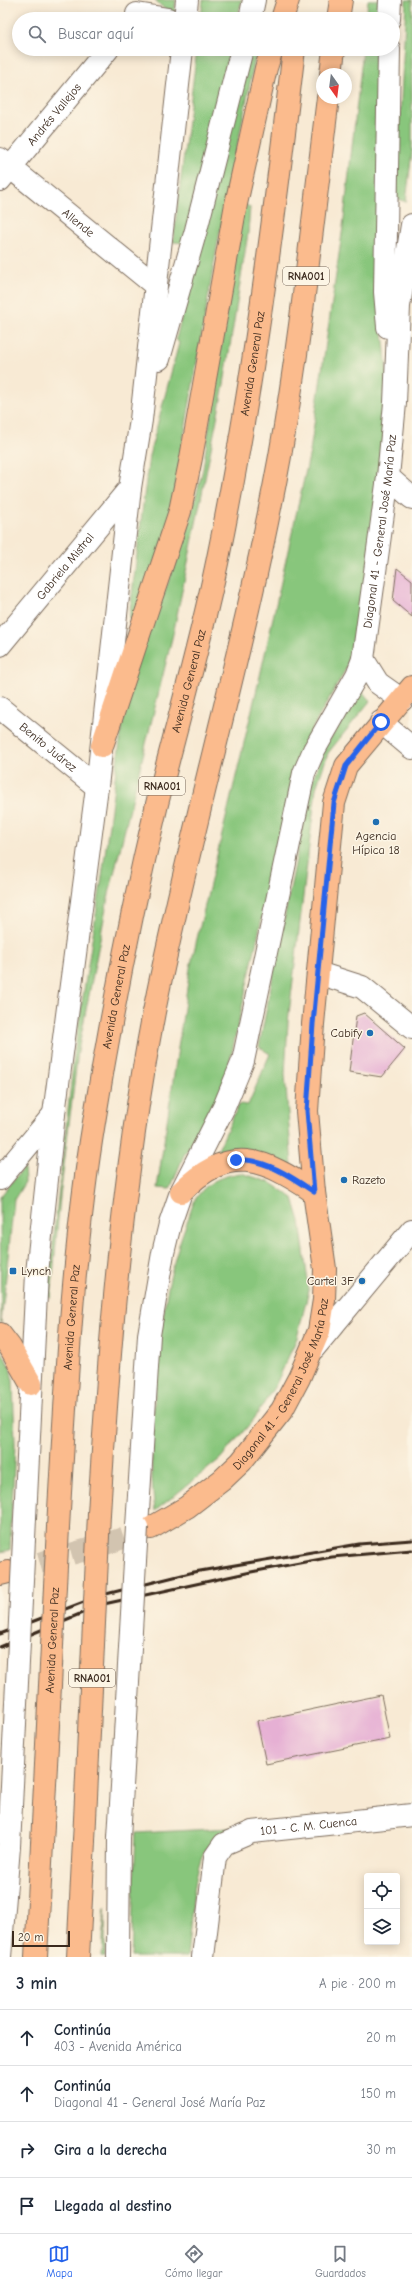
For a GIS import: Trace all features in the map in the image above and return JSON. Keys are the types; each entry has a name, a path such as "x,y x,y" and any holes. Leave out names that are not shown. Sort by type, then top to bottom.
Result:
{"main road":[{"path":"284,12 288,0"},
{"path":"299,12 300,0"},
{"path":"339,12 341,0"},
{"path":"102,746 180,511 191,458 236,204 270,56"},
{"name":"Avenida General Paz","path":"36,1957 68,1346 93,1127 121,968 157,808 216,568 239,449 261,312 293,56"},
{"path":"332,68 333,56"},
{"name":"RNA001","path":"78,1957 99,1514 114,1295 138,1106 153,1016 172,927 247,612 279,461 298,338 327,104"},
{"path":"381,722 407,693"},
{"name":"Diagonal 41 - General José María Paz","path":"151,1528 187,1507 222,1480 241,1462 282,1410 314,1348 320,1331 324,1300 325,1269 314,1192 307,1111 334,803 346,766 381,722"},
{"path":"181,1192 199,1175 218,1164 244,1159 264,1164 289,1175 314,1192"},
{"path":"0,1334 10,1347 30,1384"}],"street":[{"path":"186,12 187,0"},
{"path":"251,12 254,0"},
{"path":"389,12 390,0"},
{"name":"Andrés Vallejos","path":"3,169 102,56"},
{"path":"0,1957 9,1847 30,1384 37,1273 54,1114 102,746 130,488 141,420 181,56"},
{"path":"141,420 196,230 240,56"},
{"path":"389,56 385,292 395,404"},
{"name":"Allende","path":"3,169 156,286"},
{"path":"395,404 399,306 412,225"},
{"name":"Diagonal 41 - General José María Paz","path":"363,659 388,477 395,404"},
{"path":"388,477 412,498"},
{"name":"Gabriela Mistral","path":"0,645 130,488"},
{"path":"363,659 378,684 407,693"},
{"path":"118,1957 119,1838 148,1335 163,1254 170,1224 181,1192 224,1107 243,1061 304,773 314,750 357,675 363,659"},
{"name":"Benito Juárez","path":"0,708 97,787"},
{"path":"381,722 412,748"},
{"path":"318,973 362,987 412,1028"},
{"path":"0,1179 54,1114"},
{"path":"314,1348 412,1230"},
{"name":"101 - C. M. Cuenca","path":"203,1957 215,1857 224,1844 252,1832 412,1815"}],"green space":[{"path":"155,0 176,0 175,12 168,12"},
{"path":"203,0 242,0 239,12 202,12"},
{"path":"368,0 381,0 381,12 367,12"},
{"path":"406,0 412,0 412,151 406,202 396,198"},
{"path":"196,56 228,56 184,243 173,242"},
{"path":"248,56 256,56 218,241 168,528 135,620 129,619 149,456 179,343 176,339"},
{"path":"362,56 381,56 380,302 389,392 361,642 299,752 232,1052 223,1084 208,1118 184,1155 170,1189 157,1188 190,968 260,676 310,452 343,227"},
{"path":"244,204 250,207 248,233 224,384 173,634 108,898 78,1051 60,1197 51,1298 47,1296 75,1047 102,877 125,703 139,657 186,536 203,469 225,317"},
{"path":"362,691 370,701 328,753 316,788 288,1022 285,1074 292,1166 217,1152 239,1104 248,1105 270,1054 259,1047 310,788 324,748"},
{"path":"24,1167 25,1182 14,1200 1,1323 0,1197"},
{"path":"241,1173 269,1182 293,1198 300,1221 309,1290 297,1338 276,1384 254,1419 220,1459 155,1511 152,1479 153,1415 162,1321 174,1262 192,1208 199,1194 203,1189 217,1179"},
{"path":"0,1348 10,1367 13,1381 15,1444 10,1550 0,1552"},
{"path":"231,1828 216,1838 209,1845 200,1861 195,1887 187,1957 131,1957 136,1833"},
{"path":"105,1908 105,1957 102,1957"}],"building":[{"path":"397,568 412,580 412,617 393,601"},
{"name":"Cabify","path":"364,1013 405,1049 382,1077 349,1072 356,1016"},
{"path":"381,1695 390,1739 266,1764 257,1721"}],"tunnel":[{"path":"8,1572 106,1544 151,1528"}],"railway":[{"path":"0,1634 102,1595 194,1572 359,1544 412,1540"},
{"path":"0,1647 104,1604 251,1572 332,1557 412,1550"}],"place":[{"name":"Agencia Hípica 18","path":"376,822"},
{"name":"Cabify","path":"370,1033"},
{"name":"Razeto","path":"344,1180"},
{"name":"Lynch","path":"13,1271"},
{"name":"Cartel 3F","path":"362,1281"}],"route":[{"path":"236,1160 244,1159 264,1164 289,1175 314,1192 307,1111 313,1024 334,803 338,785 346,766 381,722"}]}
